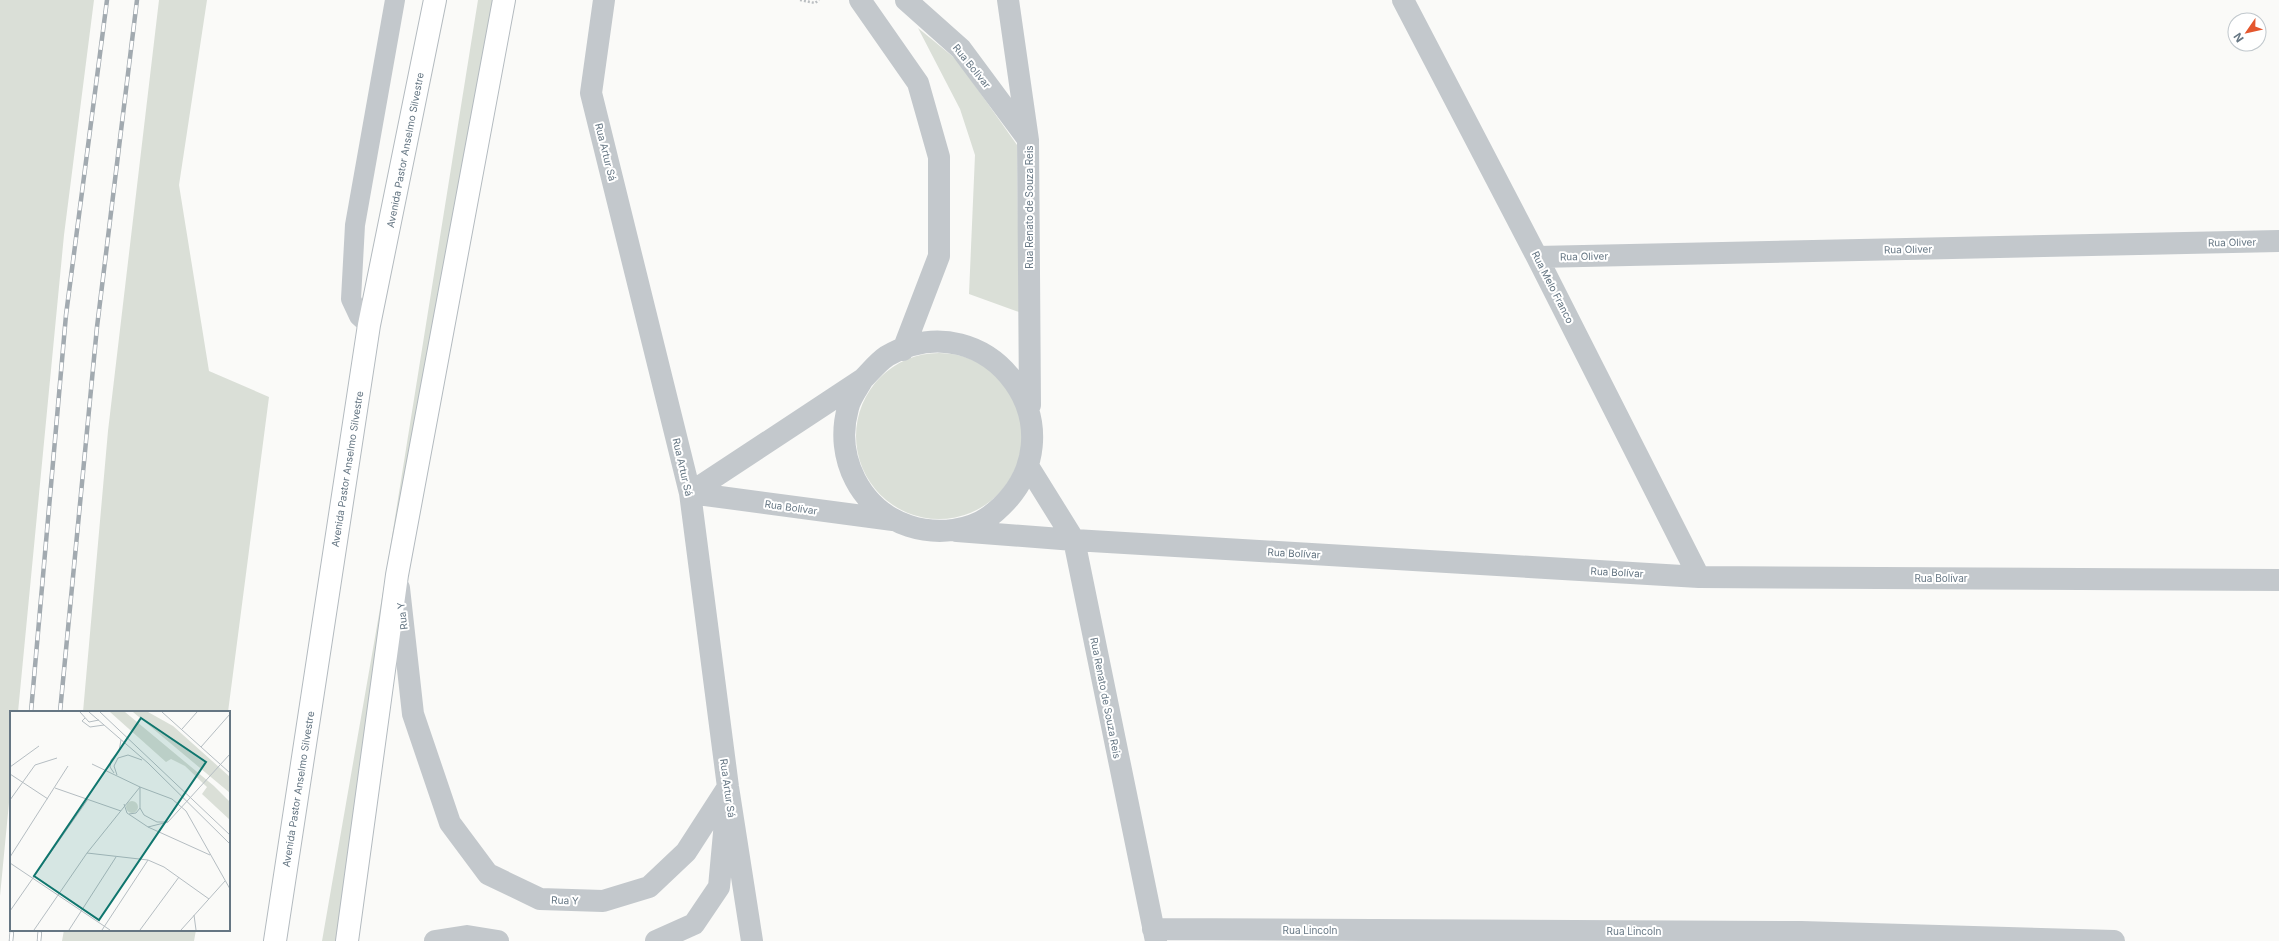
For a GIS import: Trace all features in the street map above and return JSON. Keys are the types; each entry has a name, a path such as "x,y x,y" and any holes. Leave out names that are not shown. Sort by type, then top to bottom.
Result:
{"main road":[{"name":"Avenida Pastor Anselmo Silvestre","path":"275,941 369,325 435,0"},
{"path":"347,941 397,575 504,0"}],"street":[{"name":"Rua Artur Sá","path":"604,0 592,93 690,493 728,787 752,941"},
{"path":"860,0 918,83 939,157 939,256 903,350"},
{"name":"Rua Bolivar","path":"906,0 961,49 1028,140"},
{"name":"Rua Renato de Souza Reis","path":"1008,0 1028,140 1030,415"},
{"name":"Rua Melo Franco","path":"1403,0 1537,257 1699,576"},
{"name":"Rua Oliver","path":"1537,257 2279,241"},
{"path":"690,493 863,379 886,357 914,345 944,342 973,349 999,364 1019,387 1030,415 1033,445 1026,474 1010,499 987,519 957,531"},
{"path":"863,379 848,408 843,440 850,472 867,500 893,520"},
{"name":"Rua Renato de Souza Reis","path":"1028,466 1074,540 1154,935"},
{"name":"Rua Bolívar","path":"690,493 893,520 924,531 957,531 1074,540 1699,576 2279,580"},
{"name":"Rua Y","path":"397,575 413,714 450,823 488,874 540,899 603,901 649,887 686,852 728,787"},
{"path":"656,941 694,924 719,887 728,787"},
{"name":"Rua Lincoln","path":"1154,935 1801,932 2114,941"},
{"path":"435,941 467,936 498,941"}],"lane":[{"path":"369,325 359,316 351,299 354,225 395,0"}],"path":[{"path":"800,0 815,3 819,0"}],"shaded area":[{"path":"0,0 94,0 64,235 18,711 10,711 10,792 0,896"},
{"path":"159,0 207,0 179,185 209,371 269,397 228,711 83,711 108,431"},
{"path":"478,0 499,0 340,941 322,941 385,580"},
{"path":"918,28 957,60 1017,145 1019,312 969,294 975,155 960,109"},
{"path":"939,353 963,357 978,363 991,372 1003,384 1012,397 1018,412 1022,436 1018,460 1012,475 1003,488 991,500 978,509 963,515 939,519 915,515 900,509 887,500 875,488 866,475 860,460 856,436 860,412 866,397 875,384 887,372 900,363 915,357"},
{"path":"64,931 196,931 194,941 62,941"}],"railway":[{"path":"31,711 66,315 107,0"},
{"path":"60,711 97,327 137,0"},
{"path":"11,941 12,931"},
{"path":"39,941 40,931"}]}
